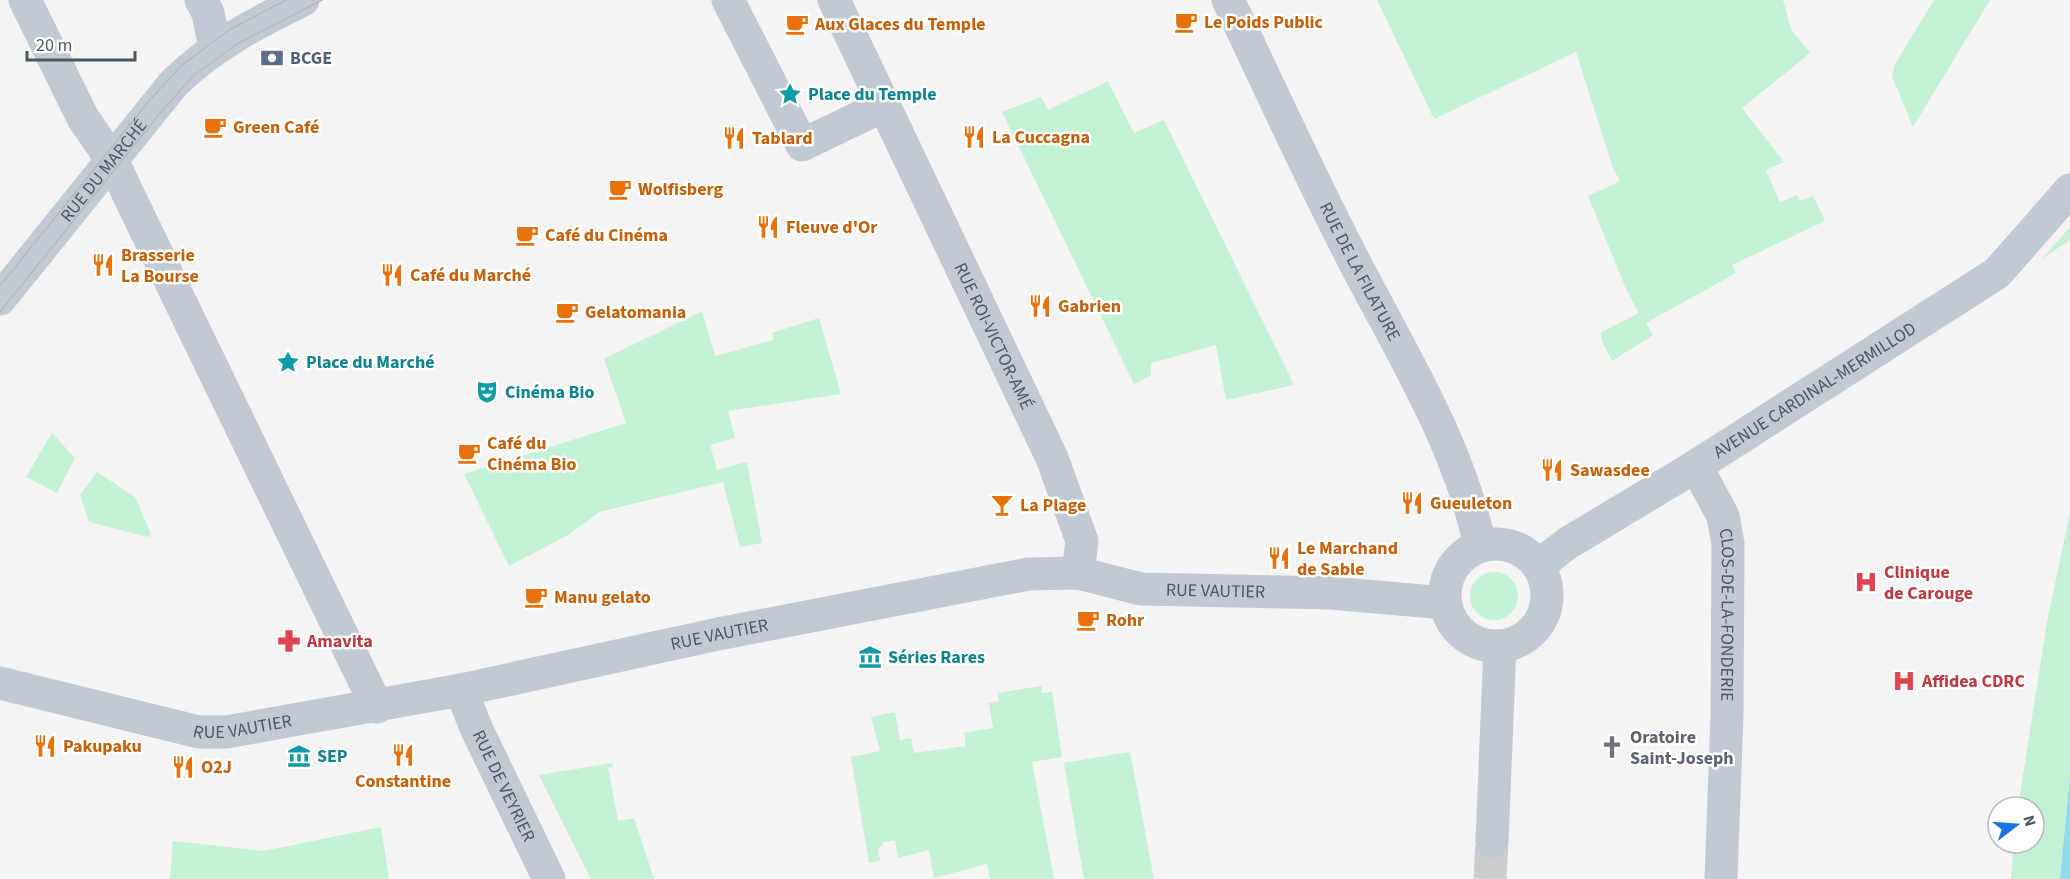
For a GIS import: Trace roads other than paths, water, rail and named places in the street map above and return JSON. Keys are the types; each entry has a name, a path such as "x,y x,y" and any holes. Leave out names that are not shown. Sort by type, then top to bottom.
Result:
{"street":[{"path":"25,0 83,118 112,160 377,707"},
{"path":"201,0 208,13 215,48"},
{"name":"RUE DU MARCHÉ","path":"0,299 174,83 215,48 303,0"},
{"path":"728,0 802,145 885,105 834,0"},
{"name":"RUE DE LA FILATURE","path":"1228,0 1334,223 1451,449 1463,478 1480,546"},
{"name":"RUE ROI-VICTOR-AMÉ","path":"885,105 1052,458 1082,541 1078,573"},
{"name":"AVENUE CARDINAL-MERMILLOD","path":"1538,566 1568,543 1696,466 1953,303 1996,273 2070,190"},
{"name":"CLOS-DE-LA-FONDERIE","path":"1696,466 1723,516 1728,544 1727,715 1721,879"},
{"path":"1500,543 1522,550 1538,566 1547,586 1546,607 1537,626 1521,640 1500,646 1477,643 1464,635 1451,620 1445,603 1448,577 1462,555 1480,546 1500,543"},
{"name":"RUE VAUTIER","path":"0,683 211,733 377,707 718,634 1028,574 1078,573 1141,590 1331,593 1445,603"},
{"path":"1492,841 1500,646"},
{"name":"RUE DE VEYRIER","path":"461,690 477,730 549,879"}],"water":[{"path":"2070,775 2070,879 2060,879"}],"tunnel":[{"path":"1490,879 1492,841"}],"tram line":[{"path":"0,286 149,101 182,65 229,30 286,0"},
{"path":"0,312 161,112 193,76 237,44 322,0"}],"place":[{"name":"Le Poids Public","path":"1186,22"},
{"name":"Aux Glaces du Temple","path":"797,24"},
{"name":"BCGE","path":"272,58"},
{"name":"Place du Temple","path":"790,94"},
{"name":"Green Café","path":"215,127"},
{"name":"La Cuccagna","path":"974,137"},
{"name":"Tablard","path":"734,138"},
{"name":"Wolfisberg","path":"620,189"},
{"name":"Fleuve d'Or","path":"768,227"},
{"name":"Café du Cinéma","path":"527,235"},
{"name":"Brasserie La Bourse","path":"103,265"},
{"name":"Café du Marché","path":"392,275"},
{"name":"Gabrien","path":"1040,306"},
{"name":"Gelatomania","path":"567,312"},
{"name":"Place du Marché","path":"288,362"},
{"name":"Cinéma Bio","path":"487,392"},
{"name":"Café du Cinéma Bio","path":"469,453"},
{"name":"Sawasdee","path":"1552,470"},
{"name":"Gueuleton","path":"1412,503"},
{"name":"La Plage","path":"1002,505"},
{"name":"Le Marchand de Sable","path":"1279,558"},
{"name":"Clinique de Carouge","path":"1866,582"},
{"name":"Manu gelato","path":"536,597"},
{"name":"Rohr","path":"1088,620"},
{"name":"Amavita","path":"289,641"},
{"name":"Séries Rares","path":"870,657"},
{"name":"Affidea CDRC","path":"1904,681"},
{"name":"Pakupaku","path":"45,746"},
{"name":"Oratoire Saint-Joseph","path":"1612,747"},
{"name":"Constantine","path":"403,755"},
{"name":"SEP","path":"299,756"},
{"name":"O2J","path":"183,767"}]}
